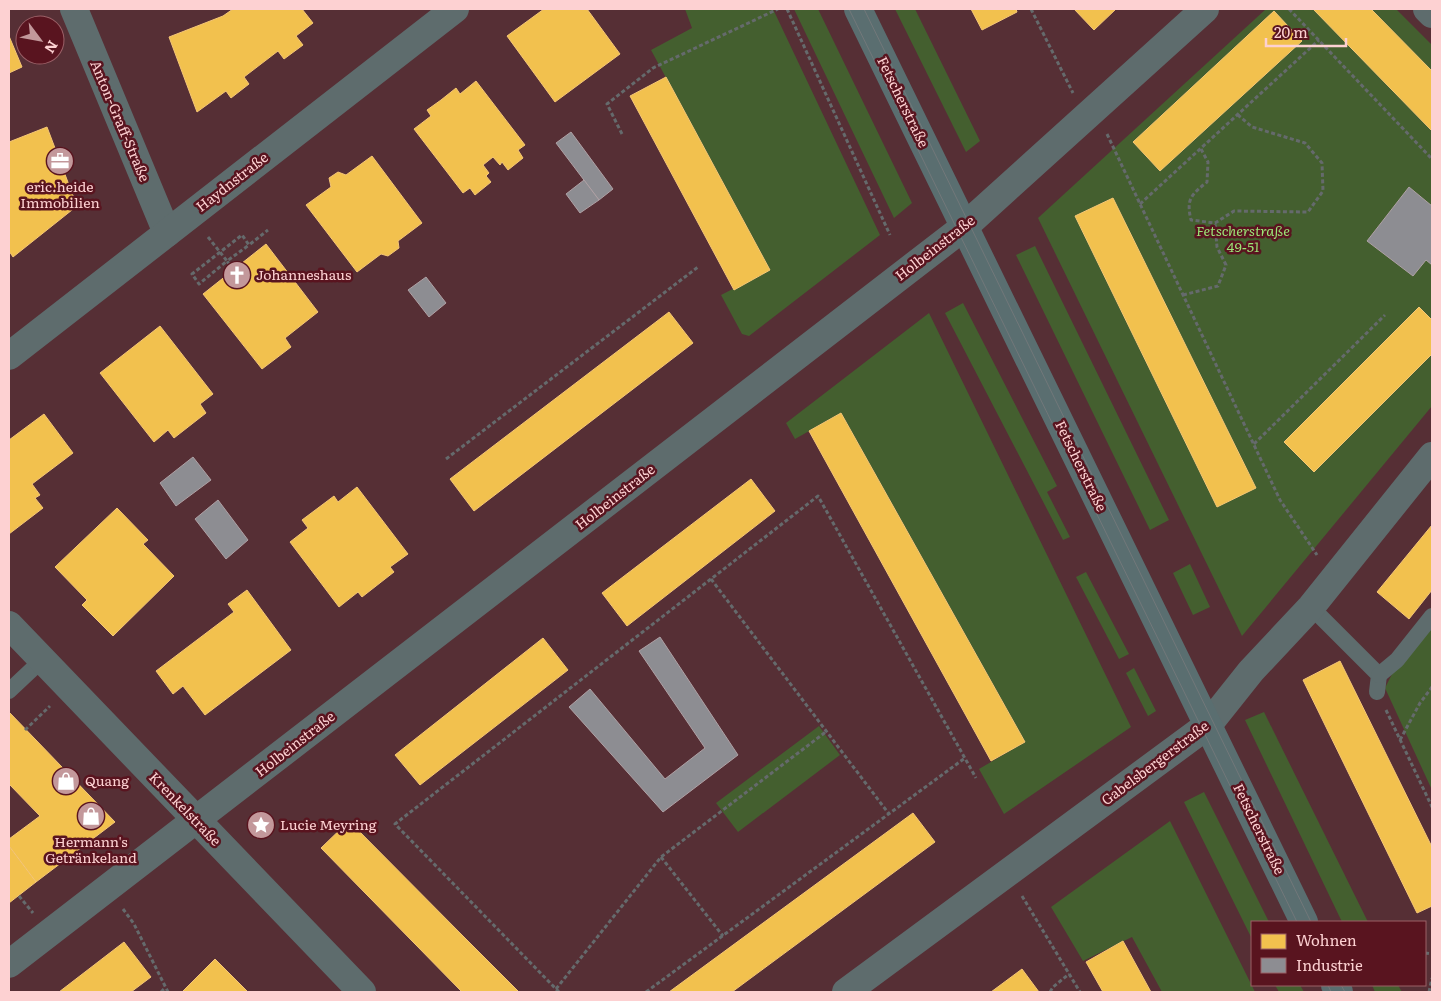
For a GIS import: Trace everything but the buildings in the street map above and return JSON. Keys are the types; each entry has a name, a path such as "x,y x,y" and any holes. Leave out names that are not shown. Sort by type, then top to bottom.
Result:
{"main road":[{"name":"Fetscherstraße","path":"858,9 1304,921"}],"street":[{"name":"Anton-Graff-Straße","path":"74,9 167,233"},
{"name":"Haydnstraße","path":"9,356 455,9"},
{"name":"Holbeinstraße","path":"9,964 964,227 1205,9"},
{"path":"1428,9 1432,14"},
{"name":"Gabelsbergerstraße","path":"846,992 1208,725 1251,671 1311,607 1432,456"},
{"name":"Krenkelstraße","path":"9,625 362,992"}],"lane":[{"path":"1311,607 1379,675"},
{"path":"1377,692 1379,675 1396,660 1432,616"},
{"path":"9,691 42,660"}],"path":[{"path":"622,134 606,104 653,68 778,9"},
{"path":"787,9 890,235"},
{"path":"1031,9 1140,204 1280,500 1332,580"},
{"path":"1289,9 1432,159"},
{"path":"1140,204 1319,40"},
{"path":"1201,149 1208,162 1207,182 1193,193 1187,206 1191,220 1215,223 1234,211 1308,212 1323,191 1322,164 1305,144 1252,127 1238,114"},
{"path":"1184,295 1218,286 1226,265 1217,246 1215,223"},
{"path":"249,245 242,235 219,251 192,274 199,284 227,261 249,245 268,230"},
{"path":"219,251 233,270"},
{"path":"446,459 698,266"},
{"path":"1254,444 1385,315"},
{"path":"827,731 661,857 557,991 395,824 818,496 976,778"},
{"path":"711,579 889,814"},
{"path":"1400,740 1420,703 1432,687"},
{"path":"25,730 69,688"},
{"path":"1377,692 1432,807"},
{"path":"646,992 965,758"},
{"path":"661,857 723,936"},
{"path":"1009,872 1038,924 1080,992"},
{"path":"109,888 134,924 164,988 168,992"},
{"path":"1050,992 1053,987 1069,974"},
{"path":"1429,992 1432,978"},
{"path":"161,992 164,988"}],"green space":[{"path":"685,9 773,9 880,235 749,336 742,334 721,295 770,270 651,50 692,28"},
{"path":"794,9 818,9 912,203 894,218"},
{"path":"895,9 915,9 980,141 966,152"},
{"name":"Fetscherstraße 49-51","path":"1266,9 1396,9 1432,45 1432,406 1242,636 1038,218"},
{"path":"1035,246 1169,520 1150,530 1016,255"},
{"path":"963,303 1057,486 1047,492 1070,537 1063,540 945,313"},
{"path":"929,313 1131,727 1004,814 979,769 1025,742 841,413 795,439 786,423"},
{"path":"1190,564 1210,607 1193,615 1173,573"},
{"path":"1086,572 1129,654 1119,659 1076,577"},
{"path":"1432,625 1432,790 1385,688 1394,670"},
{"path":"1134,668 1156,711 1148,716 1126,673"},
{"path":"1264,712 1368,921 1342,921 1245,720"},
{"path":"819,726 840,755 738,832 716,803"},
{"path":"1204,792 1268,921 1251,921 1251,937 1184,802"},
{"path":"1170,821 1255,992 1162,992 1132,937 1083,961 1051,907"},
{"path":"1276,986 1301,986 1304,992 1279,992"},
{"path":"1372,986 1399,986 1402,992 1375,992"}],"tram line":[{"path":"849,9 1297,921"},
{"path":"864,9 1311,921"},
{"path":"1328,986 1331,992"},
{"path":"1342,986 1345,992"}],"place":[{"name":"eric.heide Immobilien","path":"60,161"},
{"name":"Johanneshaus","path":"237,275"},
{"name":"Quang","path":"66,781"},
{"name":"Hermann's Getränkeland","path":"91,816"},
{"name":"Lucie Meyring","path":"261,825"}]}
